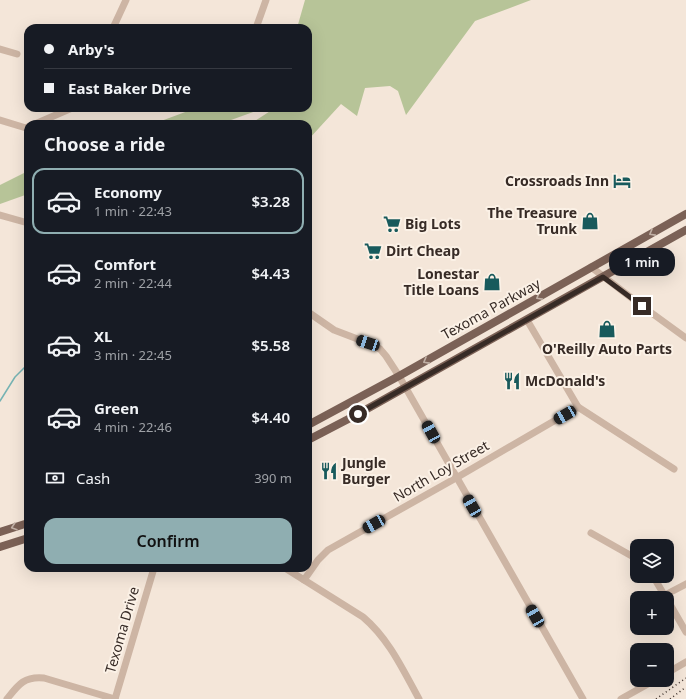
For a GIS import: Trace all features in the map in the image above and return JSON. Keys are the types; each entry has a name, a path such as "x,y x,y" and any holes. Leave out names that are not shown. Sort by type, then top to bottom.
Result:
{"main road":[{"name":"Texoma Parkway","path":"312,423 399,376 686,214"},
{"name":"Texoma Parkway","path":"312,438 527,320 686,230"},
{"path":"0,532 24,524"},
{"path":"0,547 24,539"}],"street":[{"path":"115,24 126,0"},
{"path":"257,24 266,0"},
{"path":"0,49 17,54"},
{"path":"44,120 63,112"},
{"path":"0,120 24,127"},
{"path":"0,215 24,222"},
{"path":"591,267 686,338"},
{"path":"312,315 334,330 380,349 386,356 406,387 456,478 583,699"},
{"path":"527,320 578,407 674,469"},
{"name":"North Loy Street","path":"312,569 328,550 578,407"},
{"path":"591,533 630,555"},
{"name":"Texoma Drive","path":"115,699 153,572"},
{"path":"291,572 363,618 374,627 383,637 419,699"},
{"name":"North Loy Street","path":"304,580 310,572"},
{"path":"674,592 686,584"},
{"path":"674,612 686,632"},
{"path":"674,669 686,662"},
{"path":"7,699 23,681 37,677 115,699"},
{"path":"621,699 642,687"}],"green space":[{"path":"305,0 531,0 475,21 406,115 398,91 390,86 365,88 357,116 341,104 312,136 312,120 256,120 269,112 312,112 312,24 298,24"},
{"path":"185,112 253,112 231,120 164,120"},
{"path":"24,173 24,195 0,204 0,185"}],"waterway":[{"path":"0,401 15,377 24,368"}],"railway":[{"path":"656,699 686,678"},
{"path":"670,699 686,687"}],"place":[{"name":"Crossroads Inn","path":"622,181"},
{"name":"The Treasure Trunk","path":"590,221"},
{"name":"Big Lots","path":"392,224"},
{"name":"Dirt Cheap","path":"373,251"},
{"name":"Lonestar Title Loans","path":"492,282"},
{"name":"O'Reilly Auto Parts","path":"607,329"},
{"name":"McDonald's","path":"512,381"},
{"name":"Jungle Burger","path":"329,471"}],"route":[{"path":"358,414 603,277 642,306"}]}
